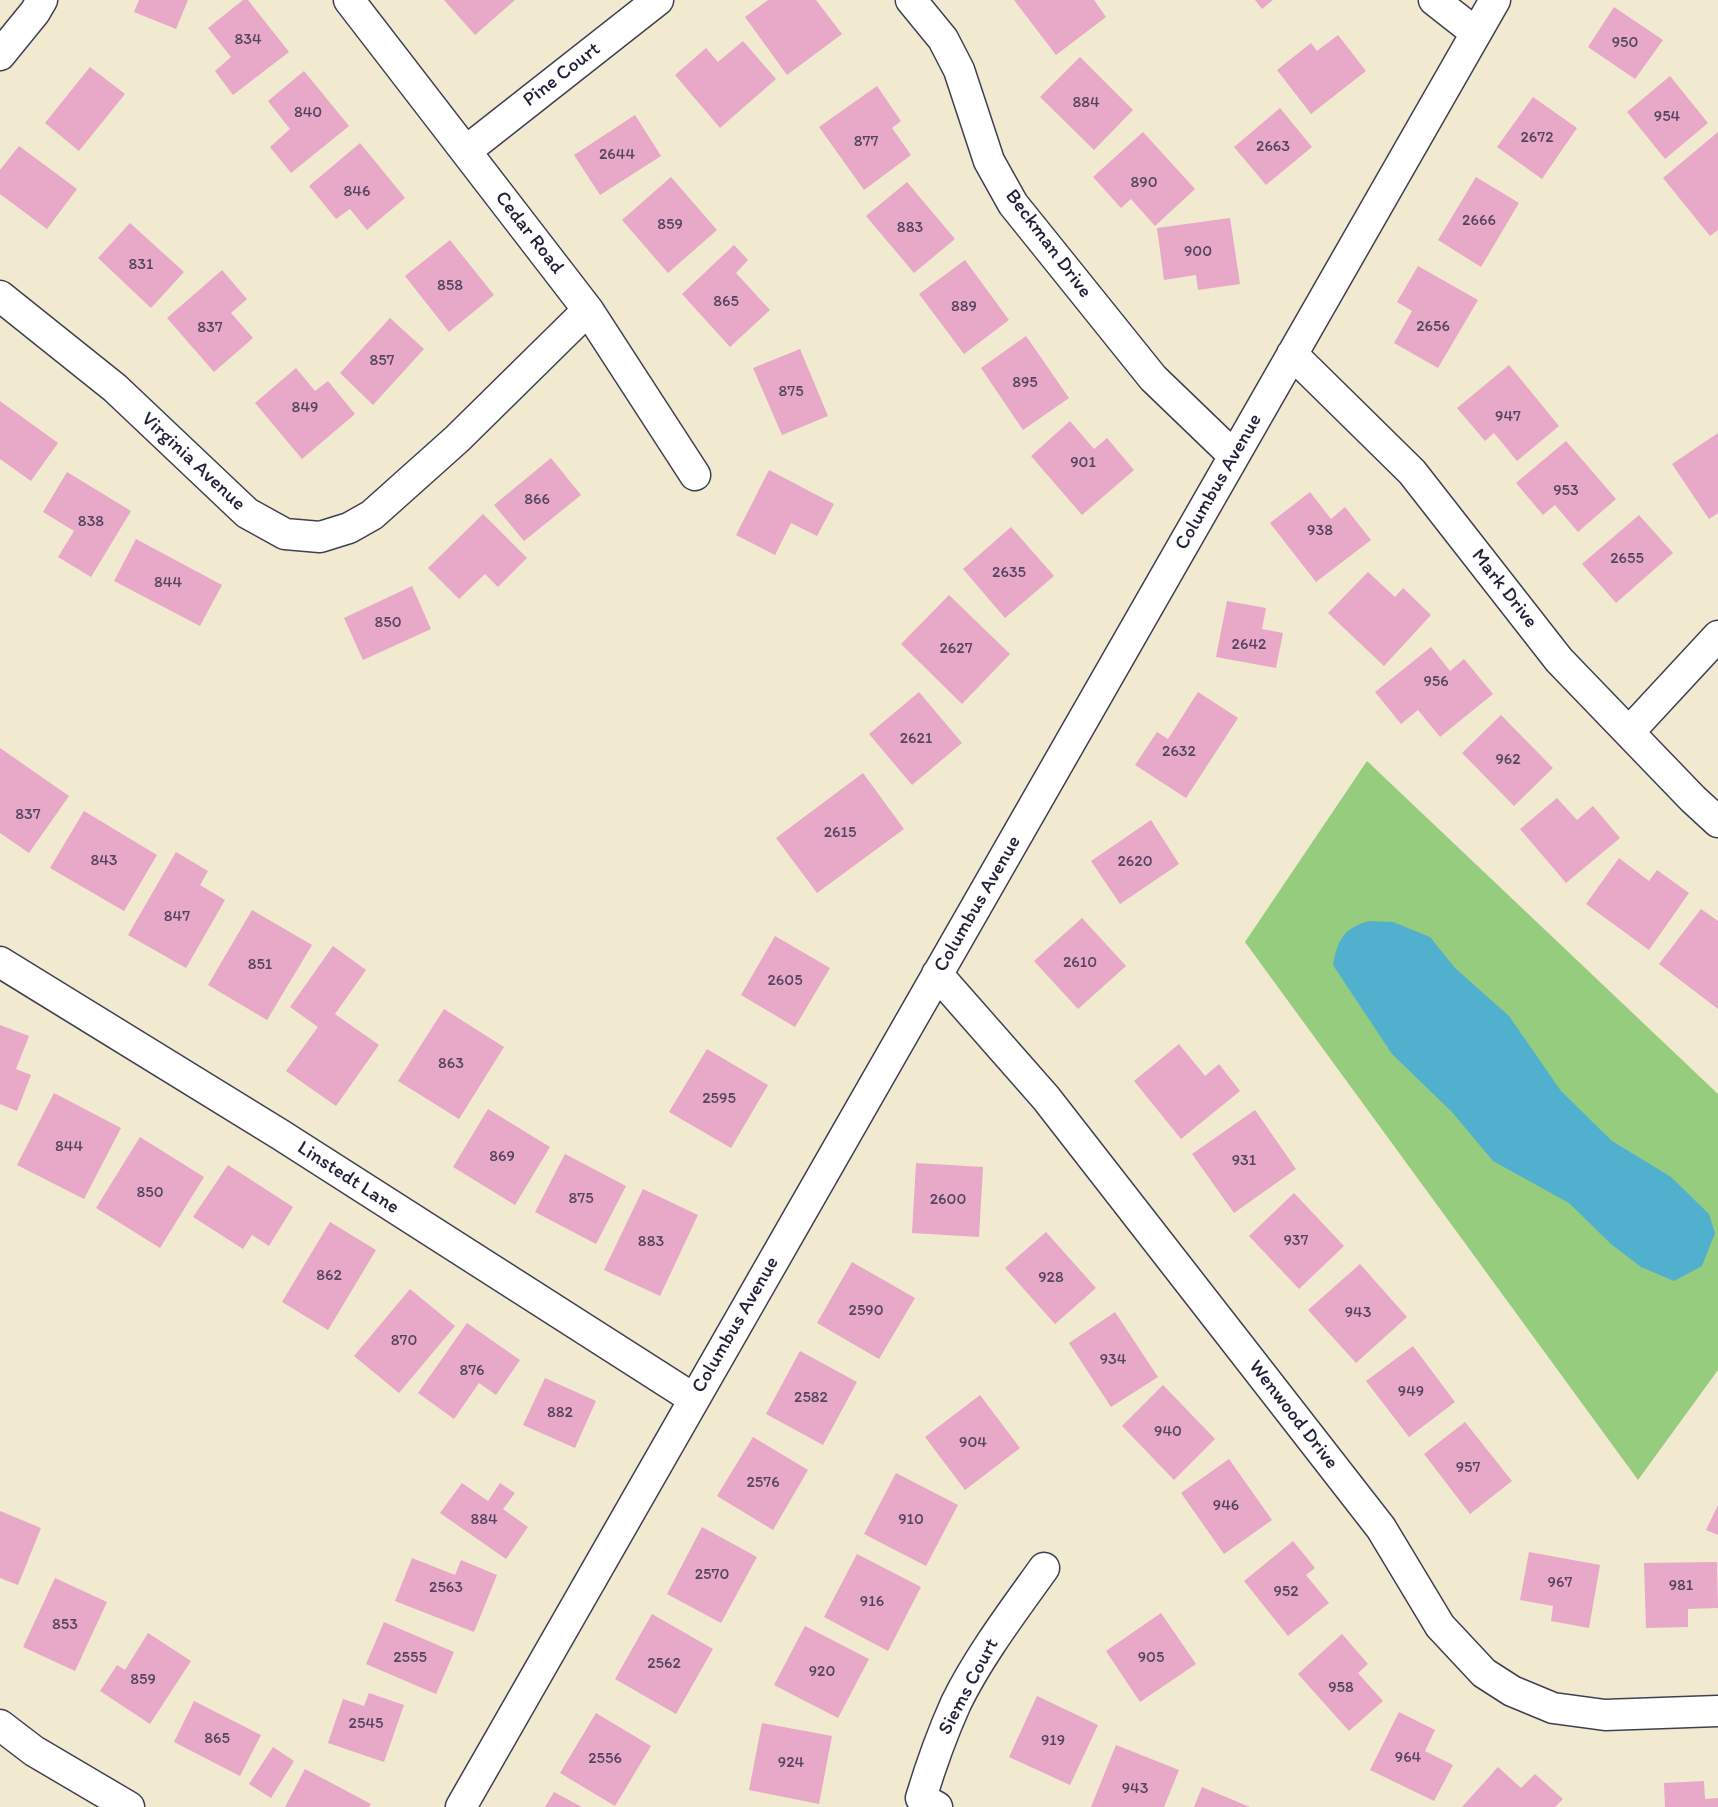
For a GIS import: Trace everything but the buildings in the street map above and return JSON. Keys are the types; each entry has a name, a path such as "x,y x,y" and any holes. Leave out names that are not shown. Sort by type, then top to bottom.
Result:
{"street":[{"path":"0,55 42,0"},
{"name":"Cedar Road","path":"349,0 588,310 695,475"},
{"name":"Pine Court","path":"466,151 658,0"},
{"name":"Beckman Drive","path":"911,0 943,39 954,60 989,160 1013,204 1153,378 1234,456"},
{"path":"1434,0 1476,33"},
{"name":"Columbus Avenue","path":"460,1807 1496,0"},
{"name":"Virginia Avenue","path":"0,296 115,388 248,513 285,534 320,537 349,528 372,515 457,439 588,310"},
{"name":"Mark Drive","path":"1292,354 1412,472 1559,660 1718,822"},
{"path":"1629,732 1718,636"},
{"name":"Linstedt Lane","path":"0,962 291,1142 694,1399"},
{"name":"Wenwood Drive","path":"937,975 1053,1108 1381,1528 1440,1626 1484,1673 1512,1691 1553,1708 1605,1715 1718,1711"},
{"name":"Siems Court","path":"937,1807 921,1797 938,1744 957,1700 996,1635 1044,1568"},
{"path":"0,1725 34,1751 129,1807"}],"green space":[{"path":"1367,761 1718,1094 1718,1370 1638,1480 1245,942"}],"water":[{"path":"1369,921 1393,922 1430,937 1455,968 1509,1016 1561,1091 1612,1141 1671,1177 1709,1214 1715,1233 1702,1266 1674,1281 1641,1267 1611,1244 1569,1203 1493,1161 1452,1112 1392,1054 1333,965 1343,936 1353,928"}]}
